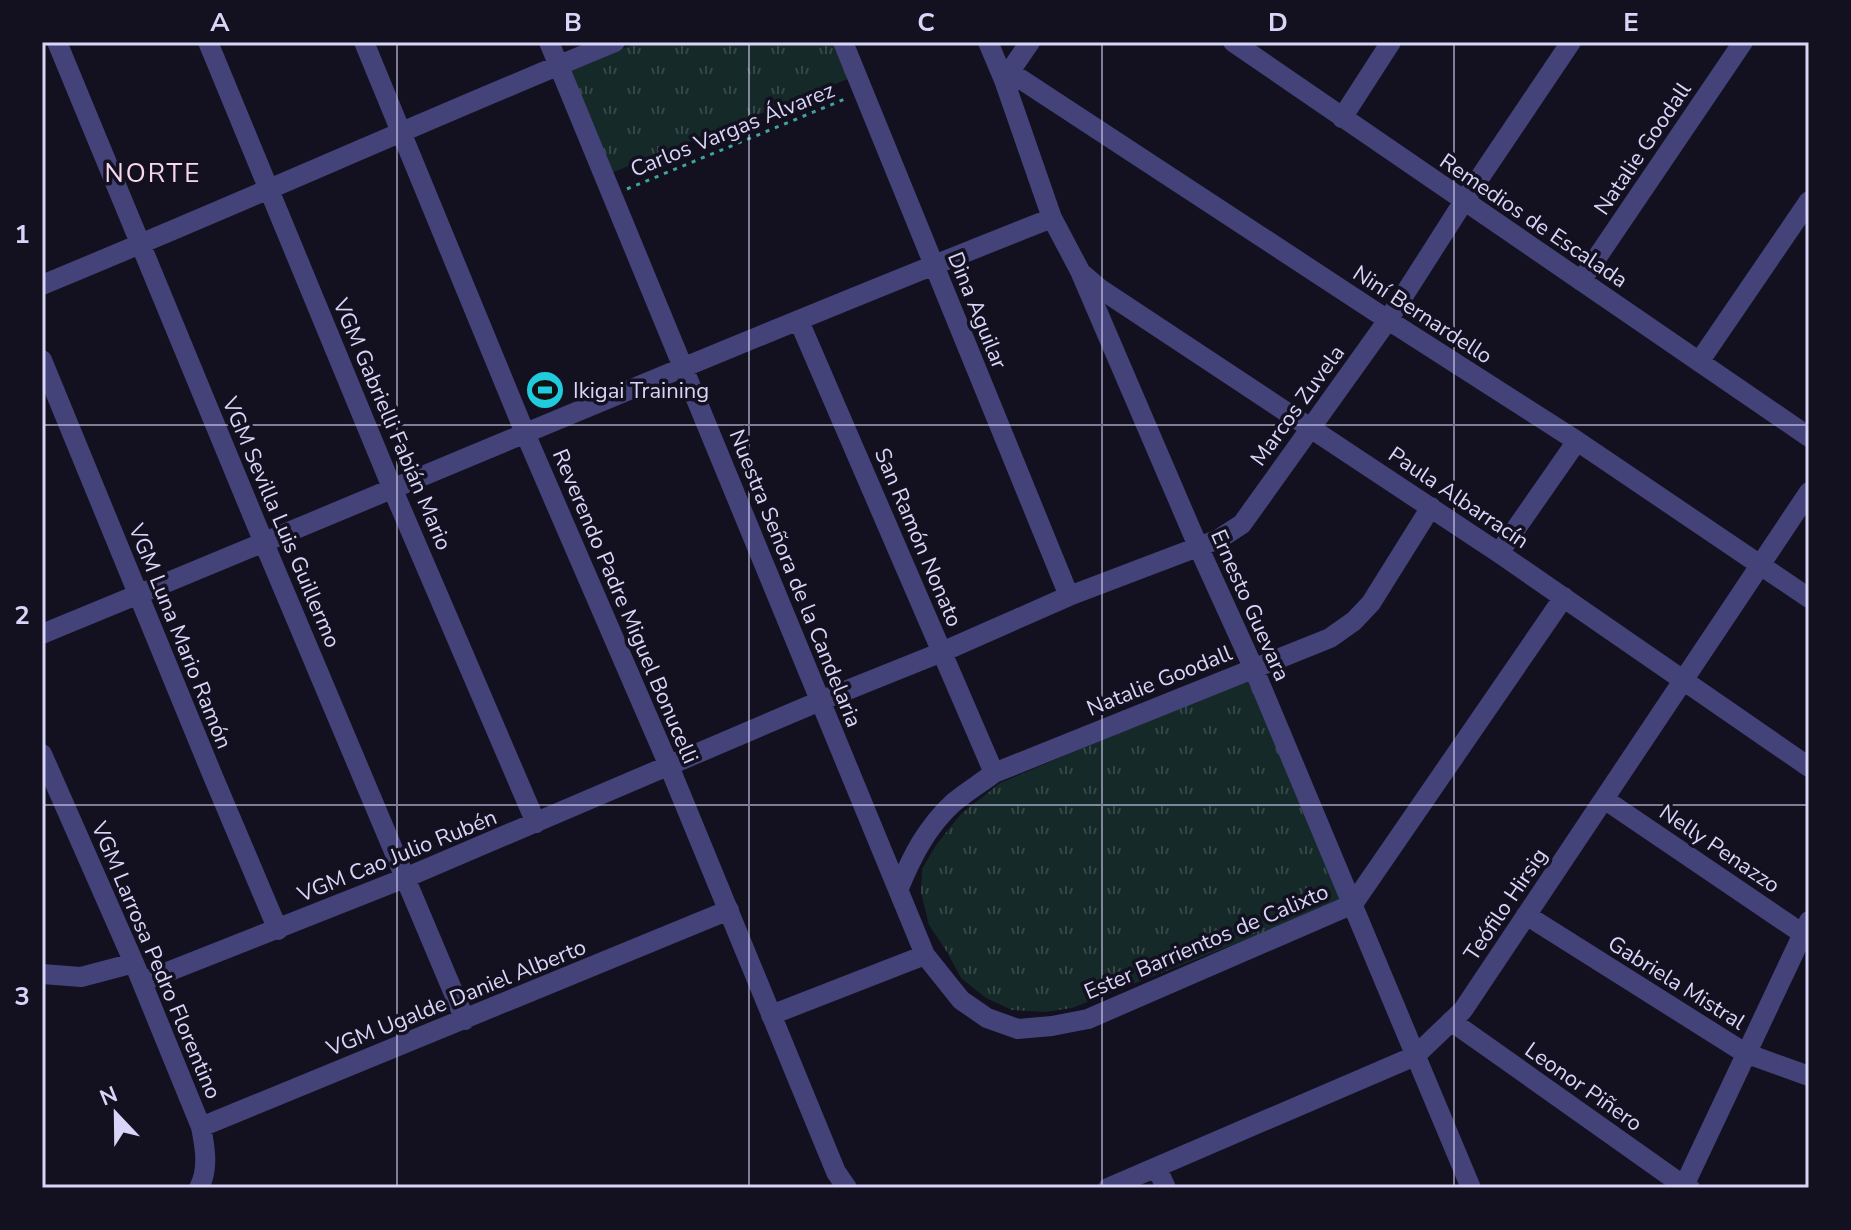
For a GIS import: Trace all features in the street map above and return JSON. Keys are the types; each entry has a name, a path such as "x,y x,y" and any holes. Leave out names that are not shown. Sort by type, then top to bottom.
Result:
{"street":[{"name":"VGM Sevilla Luis Guillermo","path":"57,42 465,1020"},
{"name":"VGM Gabrielli Fabián Mario","path":"208,42 393,490 536,823"},
{"name":"Reverendo Padre Miguel Bonucelli","path":"364,42 836,1172 847,1188"},
{"name":"Nuestra Señora de la Candelaria","path":"549,42 925,955"},
{"path":"42,285 615,42"},
{"name":"Dina Aguilar","path":"843,42 1069,596"},
{"name":"Ernesto Guevara","path":"988,42 1007,76 1052,218 1080,271 1253,667 1471,1188"},
{"path":"1007,76 1030,42"},
{"name":"Remedios de Escalada","path":"1233,42 1809,437"},
{"path":"1342,118 1391,42"},
{"name":"Marcos Zuvela","path":"820,701 1069,596 1219,539 1242,524 1388,320 1571,42"},
{"name":"Natalie Goodall","path":"1581,281 1743,42"},
{"name":"Niní Bernardello","path":"1007,76 1577,441 1809,598"},
{"path":"1699,362 1809,201"},
{"path":"42,634 1052,218"},
{"name":"Paula Albarracín","path":"1080,271 1099,288 1431,507 1809,767"},
{"name":"San Ramón Nonato","path":"799,321 994,773"},
{"name":"VGM Luna Mario Ramón","path":"42,360 278,930"},
{"path":"1499,553 1577,441"},
{"name":"Teófilo Hirsig","path":"1108,1188 1415,1056 1463,1010 1809,492"},
{"name":"Natalie Goodall","path":"899,888 913,855 933,824 954,802 994,773 1330,638 1354,621 1371,603 1431,507"},
{"name":"Ester Barrientos de Calixto","path":"925,955 961,1000 987,1018 1018,1029 1052,1026 1088,1019 1353,904 1564,597"},
{"name":"VGM Cao Julio Rubén","path":"42,974 81,977 138,973 278,930 820,701"},
{"name":"VGM Larrosa Pedro Florentino","path":"42,754 138,973 201,1127 206,1153 203,1182 199,1188"},
{"name":"Nelly Penazzo","path":"1604,799 1807,931"},
{"name":"VGM Ugalde Daniel Alberto","path":"201,1127 729,910"},
{"name":"Gabriela Mistral","path":"1526,915 1745,1053 1809,1076"},
{"path":"1686,1187 1745,1053 1807,931"},
{"path":"771,1015 925,955"},
{"name":"Leonor Piñero","path":"1451,1021 1686,1187"},
{"path":"1157,1168 1166,1188"}],"path":[{"name":"Carlos Vargas Álvarez","path":"612,195 863,92"}],"green space":[{"path":"639,42 834,42 848,79 611,173 569,70"},
{"path":"1253,676 1345,901 1072,1008 1045,1012 1012,1010 986,998 961,978 929,925 921,893 922,869 936,845 961,814 1000,783"}],"place":[{"name":"Ikigai Training","path":"545,390"}],"district":[{"name":"NORTE","path":"153,173"}]}
